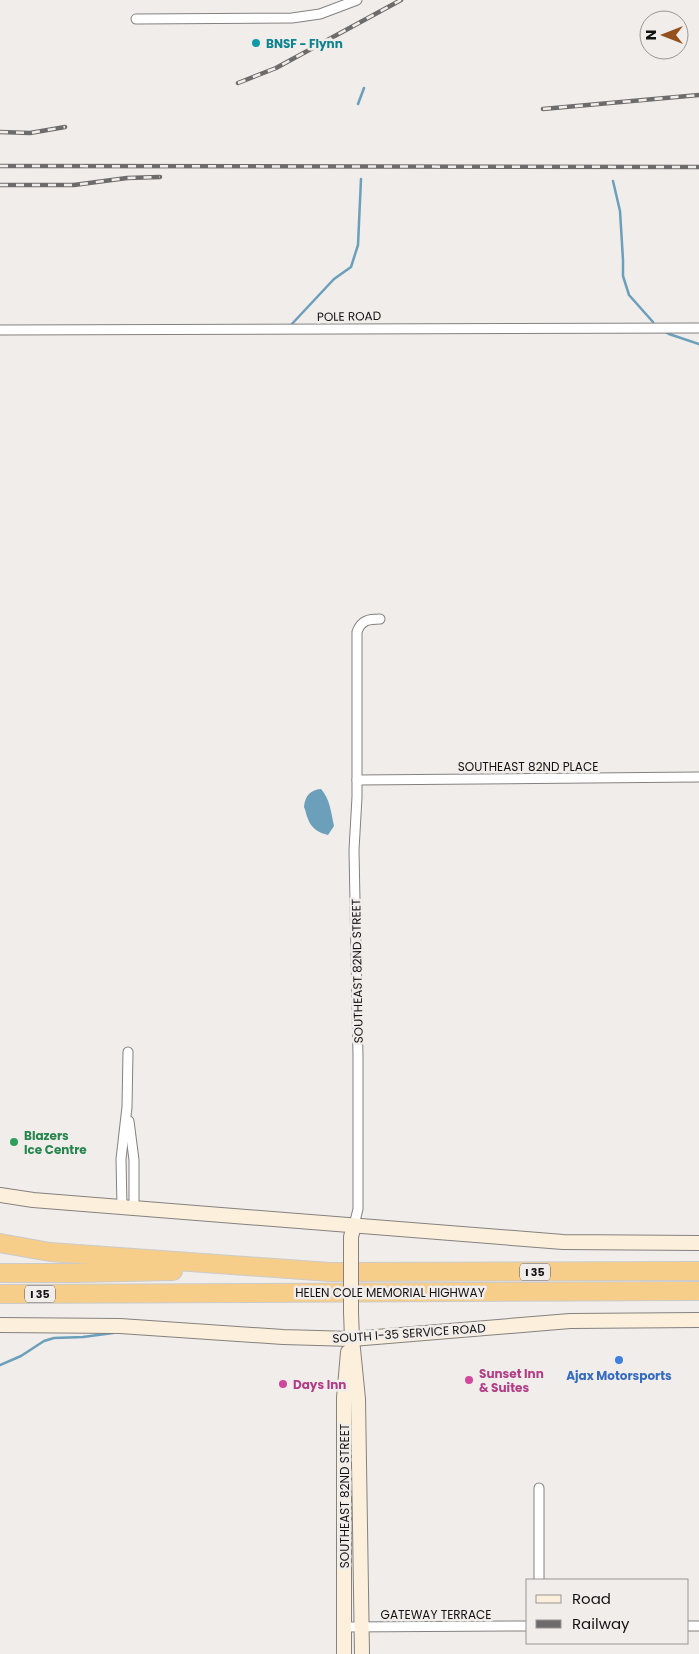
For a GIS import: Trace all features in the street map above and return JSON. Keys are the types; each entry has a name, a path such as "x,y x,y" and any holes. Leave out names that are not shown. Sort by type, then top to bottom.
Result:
{"highway":[{"path":"0,1243 50,1252 271,1268"},
{"name":"HELEN COLE MEMORIAL HIGHWAY","path":"271,1268 330,1272 699,1272"},
{"name":"I 35","path":"0,1273 271,1268"},
{"name":"HELEN COLE MEMORIAL HIGHWAY","path":"0,1294 699,1291"}],"street":[{"path":"136,20 292,18 320,14 357,0"},
{"name":"POLE ROAD","path":"0,330 699,328"},
{"name":"SOUTHEAST 82ND STREET","path":"362,1654 358,1398 351,1312 351,1237 358,1209 358,1056 354,850 357,780 357,632 360,625 366,621 380,619"},
{"name":"SOUTHEAST 82ND PLACE","path":"357,780 699,777"},
{"path":"128,1052 127,1107 122,1159 128,1207"},
{"path":"0,1195 33,1200 563,1242 699,1243"},
{"name":"SOUTH I-35 SERVICE ROAD","path":"0,1325 120,1326 283,1337 352,1339 570,1321 699,1320"},
{"name":"SOUTHEAST 82ND STREET","path":"344,1654 344,1398 346,1360 352,1339"},
{"path":"539,1488 539,1579"},
{"name":"GATEWAY TERRACE","path":"344,1627 526,1626"}],"water":[{"path":"321,789 328,801 334,826 328,835 311,825 304,807 309,794"}],"waterway":[{"path":"358,104 364,88"},
{"path":"290,326 334,279 351,267 358,245 361,179"},
{"path":"613,181 620,211 623,276 629,295 653,322"},
{"path":"663,331 699,344"},
{"path":"0,1365 21,1356 44,1341 54,1338 113,1333"}],"railway":[{"path":"238,83 276,68 401,0"},
{"path":"543,109 699,95"},
{"path":"0,132 30,133 65,127"},
{"path":"0,166 699,167"},
{"path":"0,185 74,185 127,178 160,177"}],"place":[{"name":"BNSF - Flynn","path":"256,43"},
{"name":"Blazers Ice Centre","path":"14,1142"},
{"name":"Ajax Motorsports","path":"619,1360"},
{"name":"Sunset Inn & Suites","path":"469,1380"},
{"name":"Days Inn","path":"283,1384"}]}
